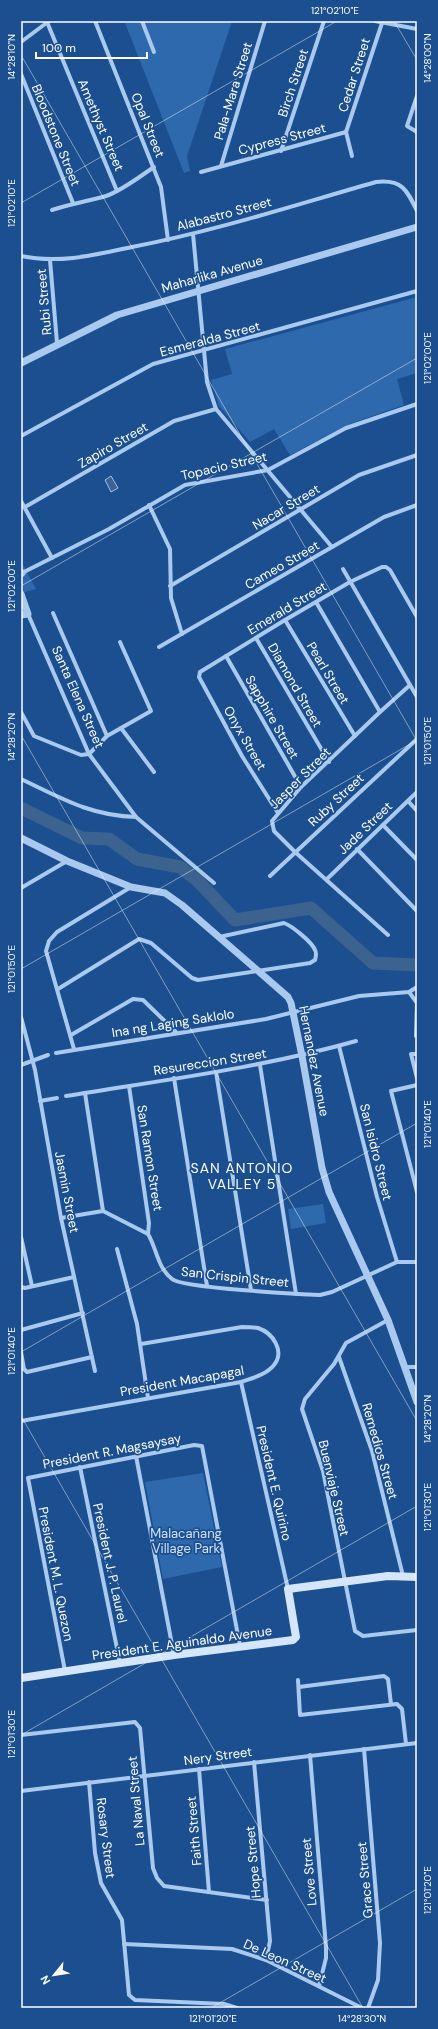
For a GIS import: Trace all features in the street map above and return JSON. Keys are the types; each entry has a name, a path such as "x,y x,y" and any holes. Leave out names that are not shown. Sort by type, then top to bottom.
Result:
{"main road":[{"path":"288,1589 345,1580 403,1576 417,1577"},
{"name":"President E. Aguinaldo Avenue","path":"21,1678 174,1655 293,1640 296,1638 288,1589"}],"street":[{"path":"21,42 48,21"},
{"name":"Amethyst Street","path":"48,21 118,191"},
{"name":"Opal Street","path":"95,21 161,187 168,240"},
{"path":"142,21 154,52"},
{"name":"Pala-Mara Street","path":"221,166 265,21"},
{"name":"Birch Street","path":"281,151 324,21"},
{"path":"375,21 417,29"},
{"name":"Cedar Street","path":"352,156 346,132 382,23"},
{"name":"Bloodstone Street","path":"21,74 73,203"},
{"path":"417,96 407,126 417,132"},
{"name":"Cypress Street","path":"201,172 346,132"},
{"path":"52,210 73,203 106,196 118,191 154,167"},
{"name":"Alabastro Street","path":"21,256 50,260 80,258 168,240 376,182 387,181 396,183 404,188 417,210"},
{"name":"Maharlika Avenue","path":"21,363 117,314 417,227"},
{"path":"193,234 203,352 207,382 216,409 332,548"},
{"name":"Rubi Street","path":"50,260 58,343"},
{"name":"Esmeralda Street","path":"21,436 153,364 203,352 417,291"},
{"name":"Topacio Street","path":"21,573 109,529 185,485 268,470 346,428 417,404"},
{"name":"Zapiro Street","path":"25,507 174,421 216,409"},
{"name":"Nacar Street","path":"170,586 359,475 417,455"},
{"path":"21,500 52,558"},
{"path":"149,505 170,549 170,586 175,613 182,634"},
{"name":"Cameo Street","path":"160,647 384,517 417,505"},
{"name":"Emerald Street","path":"200,672 350,582 378,568 386,567 417,617"},
{"path":"343,569 417,697"},
{"name":"Santa Elena Street","path":"21,594 25,615 89,754 136,817 214,884"},
{"path":"316,602 380,712"},
{"path":"54,613 107,736"},
{"name":"Pearl Street","path":"285,620 354,736"},
{"name":"Diamond Street","path":"256,638 329,762"},
{"path":"21,712 34,736 81,755 89,754 107,736 151,711 120,642"},
{"name":"Sapphire Street","path":"226,656 301,787"},
{"name":"Onyx Street","path":"200,672 199,677 242,756 278,813"},
{"name":"Jasper Street","path":"388,935 295,852 274,831 272,821 301,787 410,685"},
{"path":"121,728 154,772"},
{"name":"Ruby Street","path":"270,876 417,739"},
{"path":"21,779 89,810 118,816 136,817"},
{"name":"Jade Street","path":"327,879 417,792"},
{"path":"408,801 417,811"},
{"path":"383,825 417,860"},
{"name":"Hernandez Avenue","path":"21,838 68,861 131,887 165,893 219,937 288,997 302,1056 322,1168 329,1192 366,1276 388,1320 417,1402"},
{"path":"357,849 417,911"},
{"path":"21,888 68,861"},
{"path":"74,1049 46,951 49,941 57,932 131,887"},
{"path":"58,989 139,939 151,942 192,978 198,980 310,963 315,960 316,952 313,946 290,925 284,923 219,937"},
{"path":"416,1036 417,1003 409,992 417,987"},
{"name":"Ina ng Laging Saklolo","path":"56,1053 176,1032 266,1019 359,996 409,992"},
{"path":"70,1035 133,999 143,1000 176,1032"},
{"name":"Jasmin Street","path":"21,1017 32,1060 61,1218 95,1371"},
{"name":"Resureccion Street","path":"66,1096 260,1065 302,1056 356,1041"},
{"name":"San Isidro Street","path":"339,1046 377,1197 397,1262"},
{"path":"417,1054 411,1054 417,1078"},
{"path":"21,1065 48,1055"},
{"path":"260,1065 296,1294"},
{"path":"216,1072 251,1290"},
{"path":"174,1078 206,1286"},
{"path":"417,1085 391,1091 417,1192"},
{"name":"San Ramon Street","path":"129,1086 149,1222 148,1234"},
{"path":"85,1093 103,1211"},
{"path":"40,1101 57,1098"},
{"path":"61,1218 103,1211 148,1234"},
{"name":"San Crispin Street","path":"148,1234 159,1263 165,1273 174,1280 206,1286 296,1294 320,1294 332,1292 397,1262"},
{"path":"21,1237 32,1286"},
{"path":"117,1249 141,1344 148,1398"},
{"path":"397,1262 417,1262"},
{"path":"21,1287 74,1277"},
{"path":"21,1330 83,1313"},
{"name":"Buenviaje Street","path":"388,1320 346,1343 338,1357 305,1399 302,1409 323,1471 355,1631 363,1636 417,1630"},
{"name":"President Macapagal","path":"21,1421 241,1382 266,1372 274,1365 279,1356 277,1346 271,1335 258,1328 242,1327 141,1344"},
{"path":"21,1352 24,1369 27,1372 92,1357"},
{"name":"Remedios Street","path":"338,1357 372,1451 403,1576"},
{"path":"405,1367 417,1367"},
{"name":"President E. Quirino","path":"241,1382 288,1589"},
{"name":"President R. Magsaysay","path":"27,1479 30,1476 194,1445 202,1446 240,1646"},
{"path":"136,1456 174,1655"},
{"name":"President J. P. Laurel","path":"80,1467 120,1663"},
{"name":"President M. L. Quezon","path":"27,1479 65,1672"},
{"path":"299,1687 384,1676 388,1679 391,1704"},
{"path":"298,1680 300,1715 397,1704 402,1709 406,1744"},
{"name":"La Naval Street","path":"21,1735 135,1722 140,1728 153,1868 157,1878 164,1886 186,1891 209,1892 267,1900"},
{"name":"Nery Street","path":"21,1791 417,1742"},
{"name":"Grace Street","path":"364,1749 380,1943 378,1980 368,2008"},
{"name":"Love Street","path":"310,1755 326,1947 326,1958 319,1986"},
{"name":"Hope Street","path":"254,1762 270,1941 266,1960"},
{"name":"Faith Street","path":"199,1769 209,1892"},
{"name":"Rosary Street","path":"89,1782 95,1852 101,1883 122,1920 128,1995 131,1999 145,2002 224,2004 237,2008"},
{"name":"De Leon Street","path":"124,1944 232,1949 266,1960 362,2008"}],"green space":[{"path":"167,21 232,21 187,156 190,171 184,173 125,23"},
{"path":"417,297 417,373 397,379 404,405 352,423 290,455 274,429 250,442 219,406 211,380 232,374 225,349"},
{"path":"21,561 36,589 21,593"},
{"path":"323,1204 326,1223 291,1229 288,1209"},
{"name":"Malacañang Village Park","path":"203,1473 222,1567 163,1579 145,1482"}],"shaded area":[{"path":"111,476 118,488 111,492 105,480"}],"waterway":[{"path":"21,808 82,838 109,839 137,859 180,867 197,880 235,920 311,908 373,963 417,965"}],"district":[{"name":"SAN ANTONIO VALLEY 5","path":"242,1176"}]}
